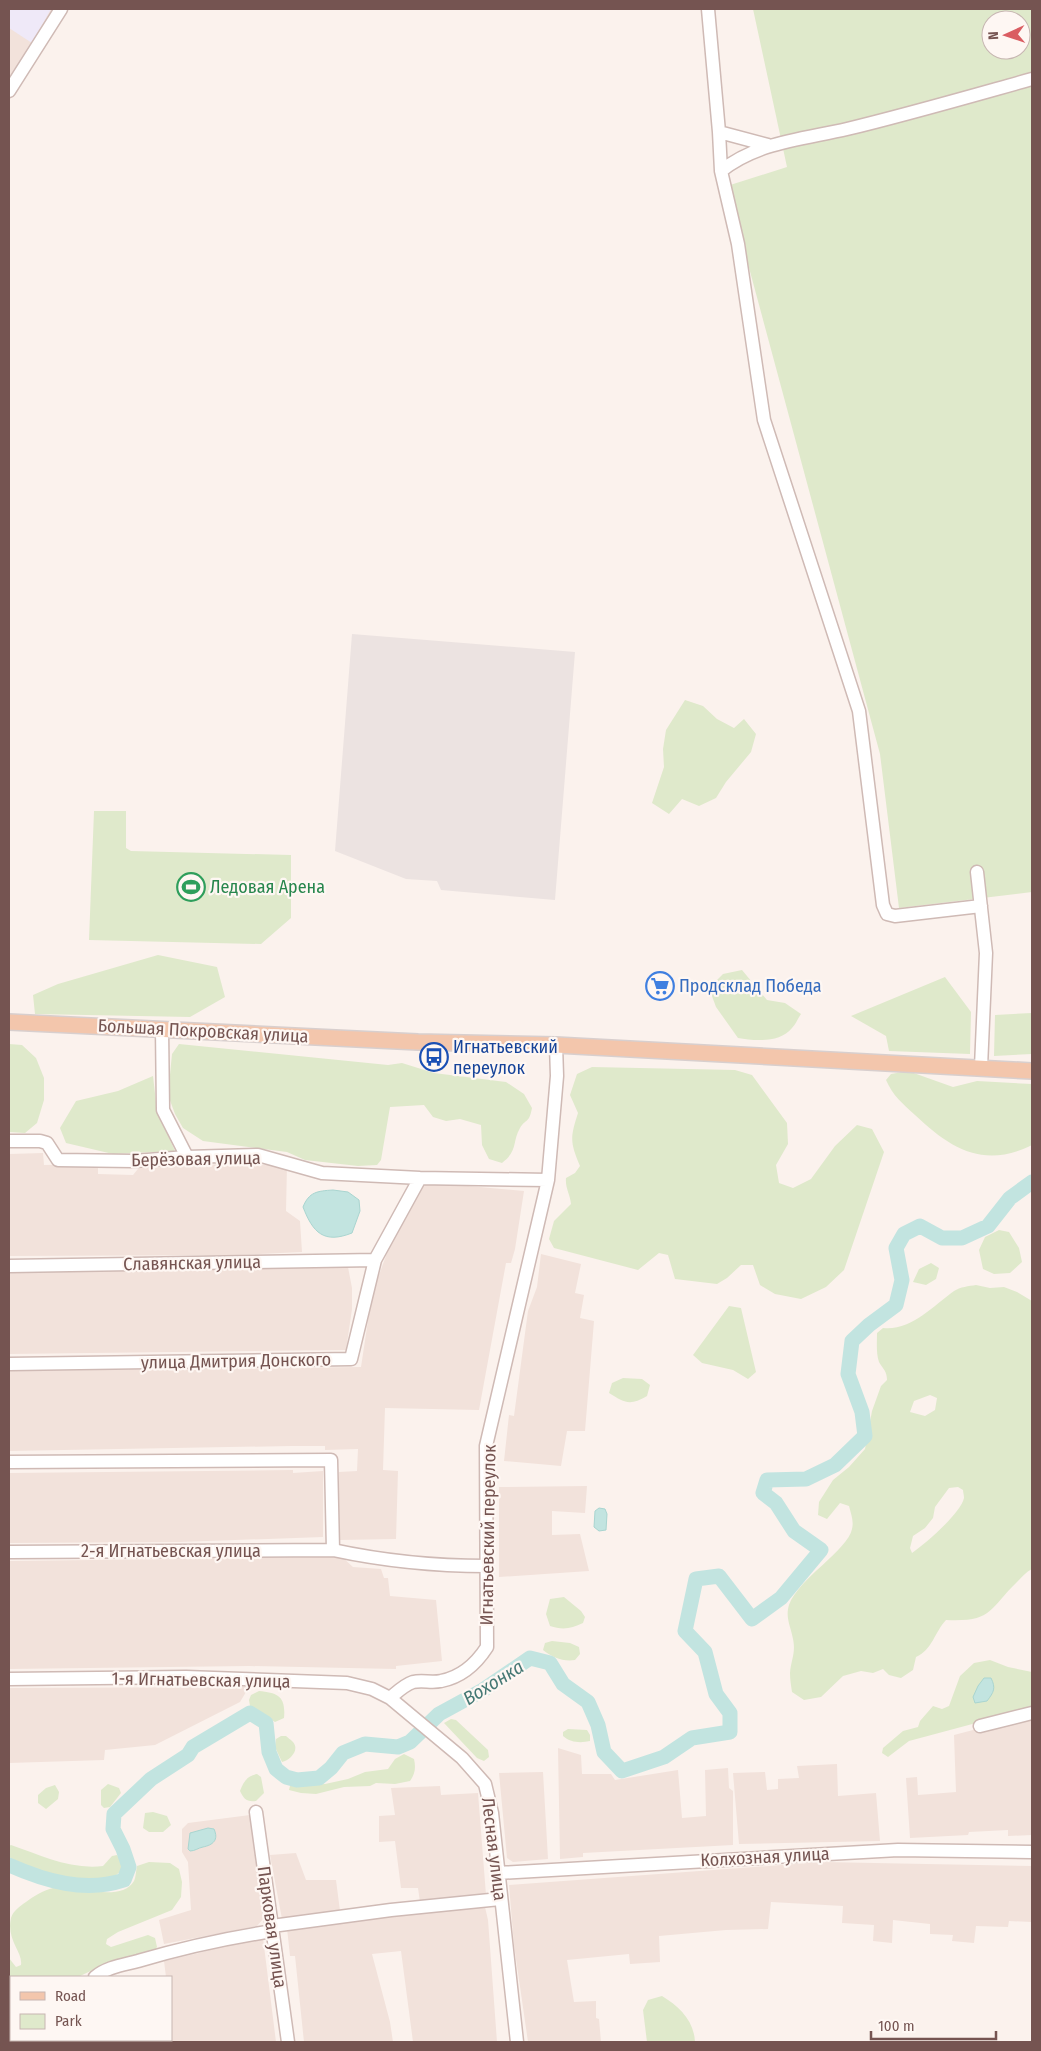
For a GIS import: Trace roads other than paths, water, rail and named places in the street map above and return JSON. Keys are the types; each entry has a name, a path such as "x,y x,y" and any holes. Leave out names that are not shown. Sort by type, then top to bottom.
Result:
{"main road":[{"name":"Большая Покровская улица","path":"9,1022 396,1040 556,1045 1032,1071"}],"street":[{"path":"9,91 61,9"},
{"path":"708,9 720,132 721,171 738,244 764,420 859,711 883,905 886,914 895,916 981,906"},
{"path":"721,171 734,160 768,145 846,129 1032,79"},
{"path":"720,132 768,145"},
{"path":"977,872 986,953 981,1067"},
{"path":"162,1029 163,1110 187,1157"},
{"name":"Игнатьевский переулок","path":"393,1700 399,1690 413,1682 441,1681 467,1670 478,1660 487,1646 486,1446 548,1180 558,1076 556,1045"},
{"name":"Берёзовая улица","path":"9,1141 40,1141 47,1143 58,1160 134,1161 258,1155 322,1174 420,1178"},
{"path":"420,1178 548,1180"},
{"name":"улица Дмитрия Донского","path":"9,1364 351,1359 375,1260 420,1178"},
{"name":"Славянская улица","path":"9,1266 375,1260"},
{"path":"9,1462 331,1460 333,1550"},
{"name":"2-я Игнатьевская улица","path":"9,1552 333,1550 431,1566 487,1566"},
{"name":"1-я Игнатьевская улица","path":"9,1679 186,1677 348,1683 372,1688 393,1700"},
{"name":"Лесная улица","path":"393,1700 462,1758 485,1784 492,1813 517,2042"},
{"path":"980,1726 1032,1712"},
{"name":"Парковая улица","path":"256,1812 288,2042"},
{"name":"Колхозная улица","path":"498,1873 898,1850 1032,1852"},
{"path":"96,1976 103,1970 160,1954 273,1929 391,1910 500,1899"}],"water":[{"path":"333,1190 348,1192 359,1200 360,1211 352,1233 334,1237 321,1234 316,1230 303,1207 308,1198 314,1193"},
{"path":"599,1508 605,1509 607,1514 606,1530 599,1531 594,1527 595,1511"},
{"path":"984,1678 991,1678 994,1687 993,1692 987,1701 975,1703 973,1697"},
{"path":"208,1828 214,1829 216,1836 214,1841 210,1845 190,1851 188,1849 190,1833"}],"waterway":[{"name":"Вохонка","path":"9,1865 51,1880 80,1885 109,1884 124,1880 129,1867 113,1829 114,1814 151,1779 188,1755 193,1747 250,1713 266,1723 269,1752 276,1769 286,1777 297,1780 319,1778 331,1768 343,1753 365,1744 398,1747 410,1742 439,1714 483,1690 530,1658 550,1663 563,1684 588,1702 598,1725 604,1752 622,1771 664,1757 692,1738 730,1732 730,1713 716,1694 705,1652 685,1631 696,1579 719,1576 752,1619 781,1598 821,1550 794,1531 776,1503 763,1493 767,1480 806,1479 835,1465 865,1436 862,1412 848,1374 852,1341 869,1325 896,1305 902,1280 896,1248 904,1234 920,1226 942,1238 962,1238 988,1226 1010,1198 1032,1182"}],"place":[{"name":"Ледовая Арена","path":"191,887"},
{"name":"Продсклад Победа","path":"660,986"},
{"name":"Игнатьевский переулок","path":"434,1057"}]}
